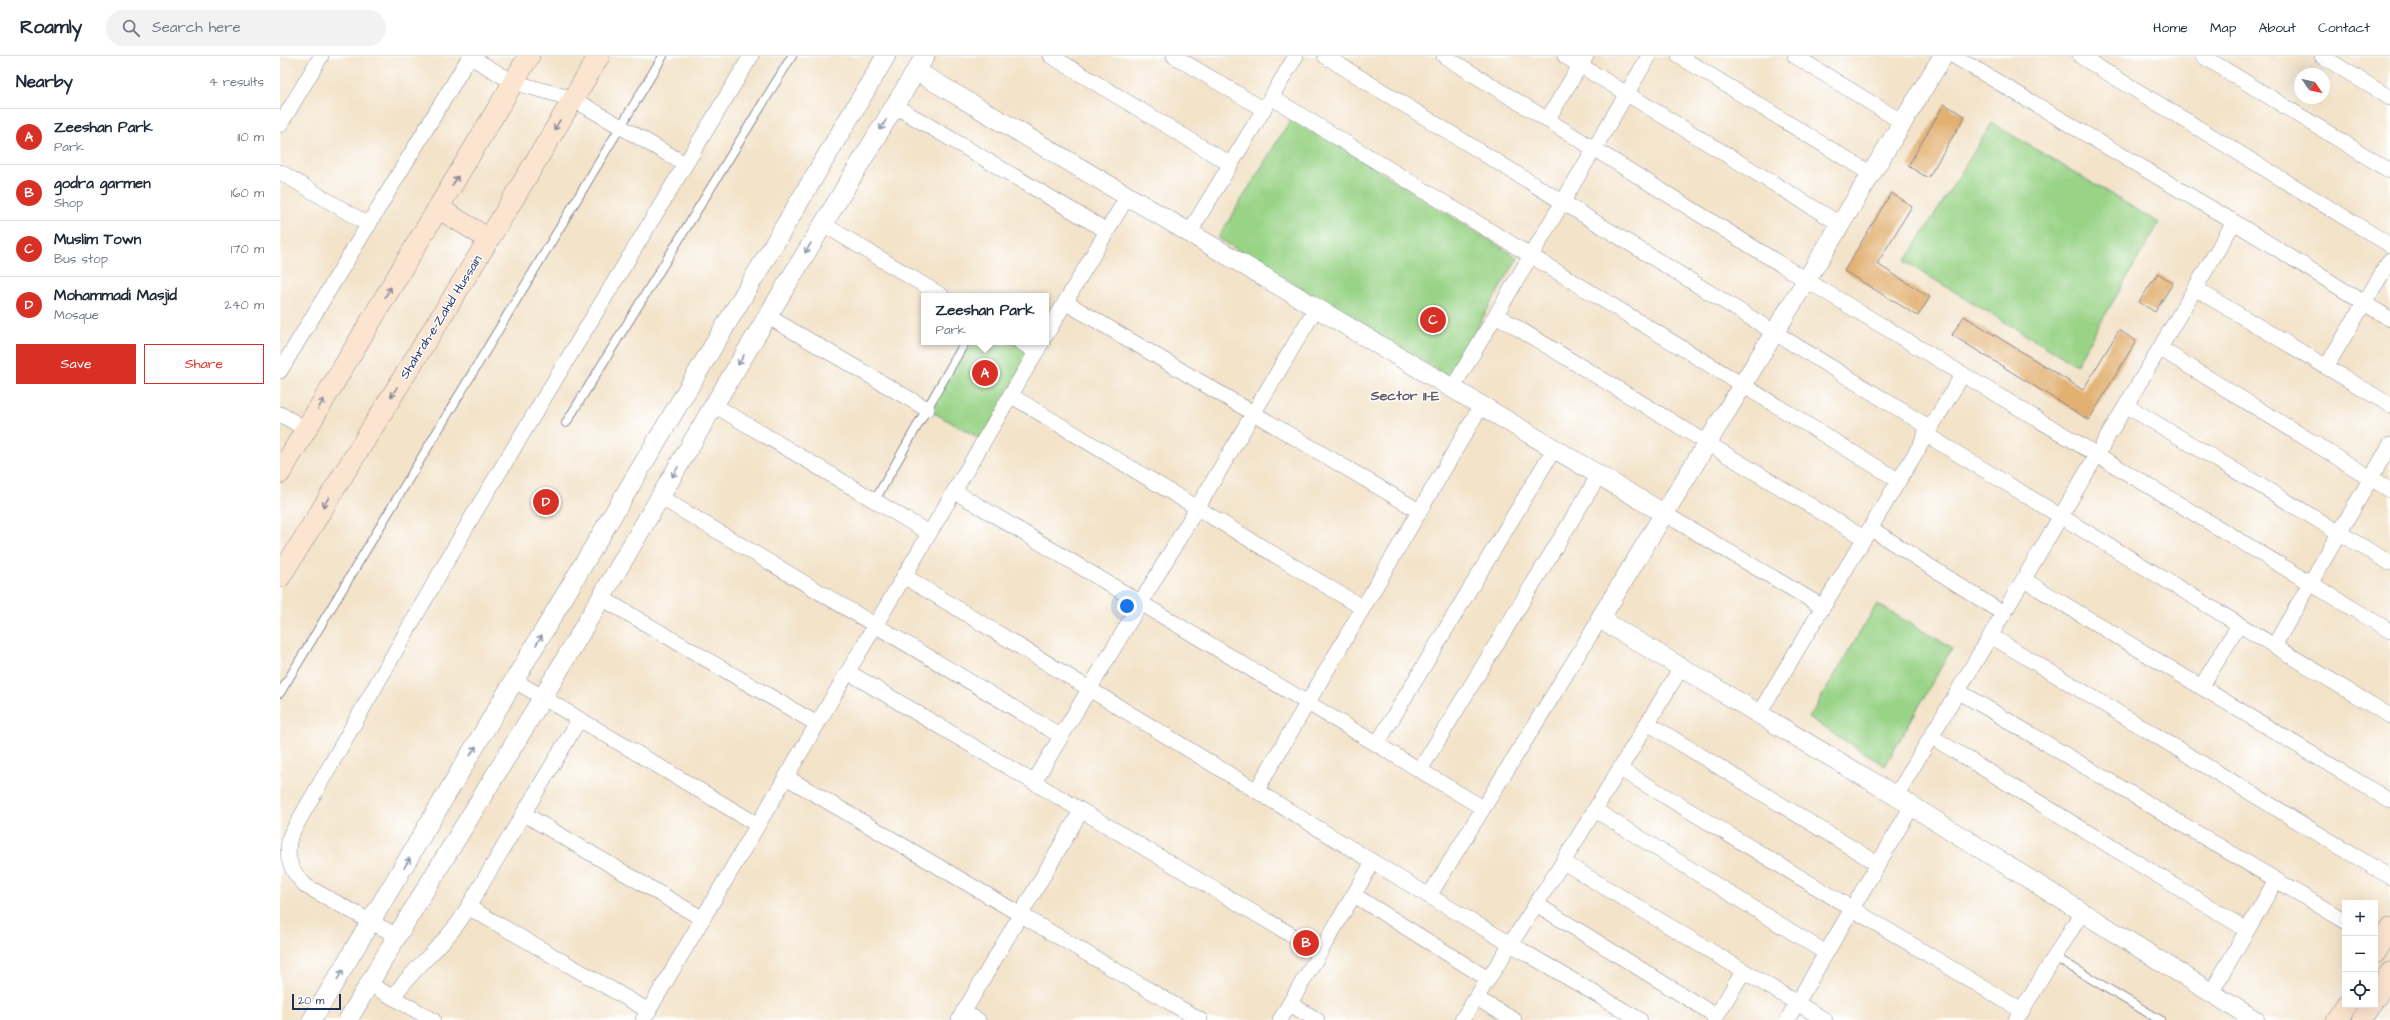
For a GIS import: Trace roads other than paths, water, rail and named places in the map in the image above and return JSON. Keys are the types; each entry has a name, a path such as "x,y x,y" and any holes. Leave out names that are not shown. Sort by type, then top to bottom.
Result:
{"main road":[{"path":"280,474 529,56"},
{"name":"Shahrah-e-Zahid Hussain","path":"280,577 489,239 599,56"},
{"path":"438,208 489,239"},
{"path":"2378,993 2390,973"},
{"path":"2337,1020 2344,1008"},
{"path":"2362,1020 2369,1008"}],"street":[{"path":"280,124 321,56"},
{"path":"280,371 470,56 513,82 573,99 685,164"},
{"path":"396,936 306,886 296,876 288,864 287,849 290,836 472,517 751,56"},
{"path":"312,1020 886,56"},
{"path":"1051,56 1230,164"},
{"path":"1174,56 1267,103 1531,256 1898,480"},
{"path":"1189,233 1296,56"},
{"path":"1326,56 1774,332 2061,517 2390,716"},
{"path":"1444,56 1806,280 2390,631"},
{"path":"1565,56 1583,61 1626,93 1840,224"},
{"path":"1452,389 1649,56"},
{"path":"1679,56 1870,174"},
{"path":"1795,56 1902,122"},
{"path":"1429,896 1600,619 1663,513 1943,56"},
{"path":"1954,56 2234,222 2390,319"},
{"path":"2080,56 2390,245"},
{"path":"2203,56 2390,171"},
{"path":"2322,56 2390,98"},
{"path":"1547,120 1583,61"},
{"path":"348,1020 370,984 396,936 543,697 600,597 767,316 921,63 1127,197 1823,607"},
{"path":"895,106 1107,231"},
{"path":"280,172 369,225"},
{"path":"1049,330 1127,197"},
{"path":"1787,1020 1878,864 1932,737 2234,222"},
{"path":"823,224 937,293"},
{"path":"2326,367 2390,260"},
{"path":"2196,289 2390,405"},
{"path":"1065,302 1419,511"},
{"path":"1034,782 1140,601 1316,308"},
{"path":"1496,314 1706,443 1867,533 2004,614"},
{"path":"767,316 927,409"},
{"path":"468,907 646,1015 1039,347"},
{"path":"2161,348 2390,490"},
{"path":"1758,715 1963,374"},
{"path":"1010,395 1363,608"},
{"path":"714,405 929,533"},
{"path":"1256,791 1481,406"},
{"path":"2127,406 2390,563"},
{"path":"280,414 306,429"},
{"path":"2274,646 2390,445"},
{"path":"1377,744 1554,449"},
{"path":"1420,770 1599,475"},
{"path":"954,491 1140,601 1483,808"},
{"path":"660,497 876,624 1061,736"},
{"path":"904,576 1429,896 1640,1020"},
{"path":"2024,580 2390,802"},
{"path":"600,597 817,724"},
{"path":"1600,619 1758,715 1904,801 2255,1020"},
{"path":"2201,687 2239,625"},
{"path":"1991,636 2390,878"},
{"path":"1462,1020 1649,724 1681,668"},
{"path":"848,672 1320,952"},
{"path":"515,681 758,825"},
{"path":"1958,691 2342,919"},
{"path":"393,997 416,968 448,938 524,814 579,720"},
{"path":"1649,724 1878,864"},
{"path":"1932,737 2247,930"},
{"path":"1620,769 1852,909 2019,1015 2082,912"},
{"path":"786,777 1200,1020"},
{"path":"978,1020 961,1016 1081,810"},
{"path":"1595,810 1826,953"},
{"path":"524,814 703,919"},
{"path":"1280,1020 1373,862"},
{"path":"1563,862 1743,972 1825,1020"},
{"path":"2211,993 2276,880"},
{"path":"1354,895 1488,979"},
{"path":"1536,904 1715,1018 1743,972"},
{"path":"370,984 433,1020"},
{"path":"1476,998 1514,1020"},
{"path":"1290,1004 1317,1020"}],"lane":[{"path":"280,693 662,56"},
{"path":"566,423 792,56"},
{"path":"875,500 963,345"},
{"path":"2055,957 2160,1020"}],"place":[{"name":"Muslim Town","path":"1433,320"},
{"name":"Zeeshan Park","path":"985,373"},
{"name":"Mohammadi Masjid","path":"546,502"},
{"name":"godra garmen","path":"1306,943"}],"district":[{"name":"Sector 11-E","path":"1405,396"}]}
